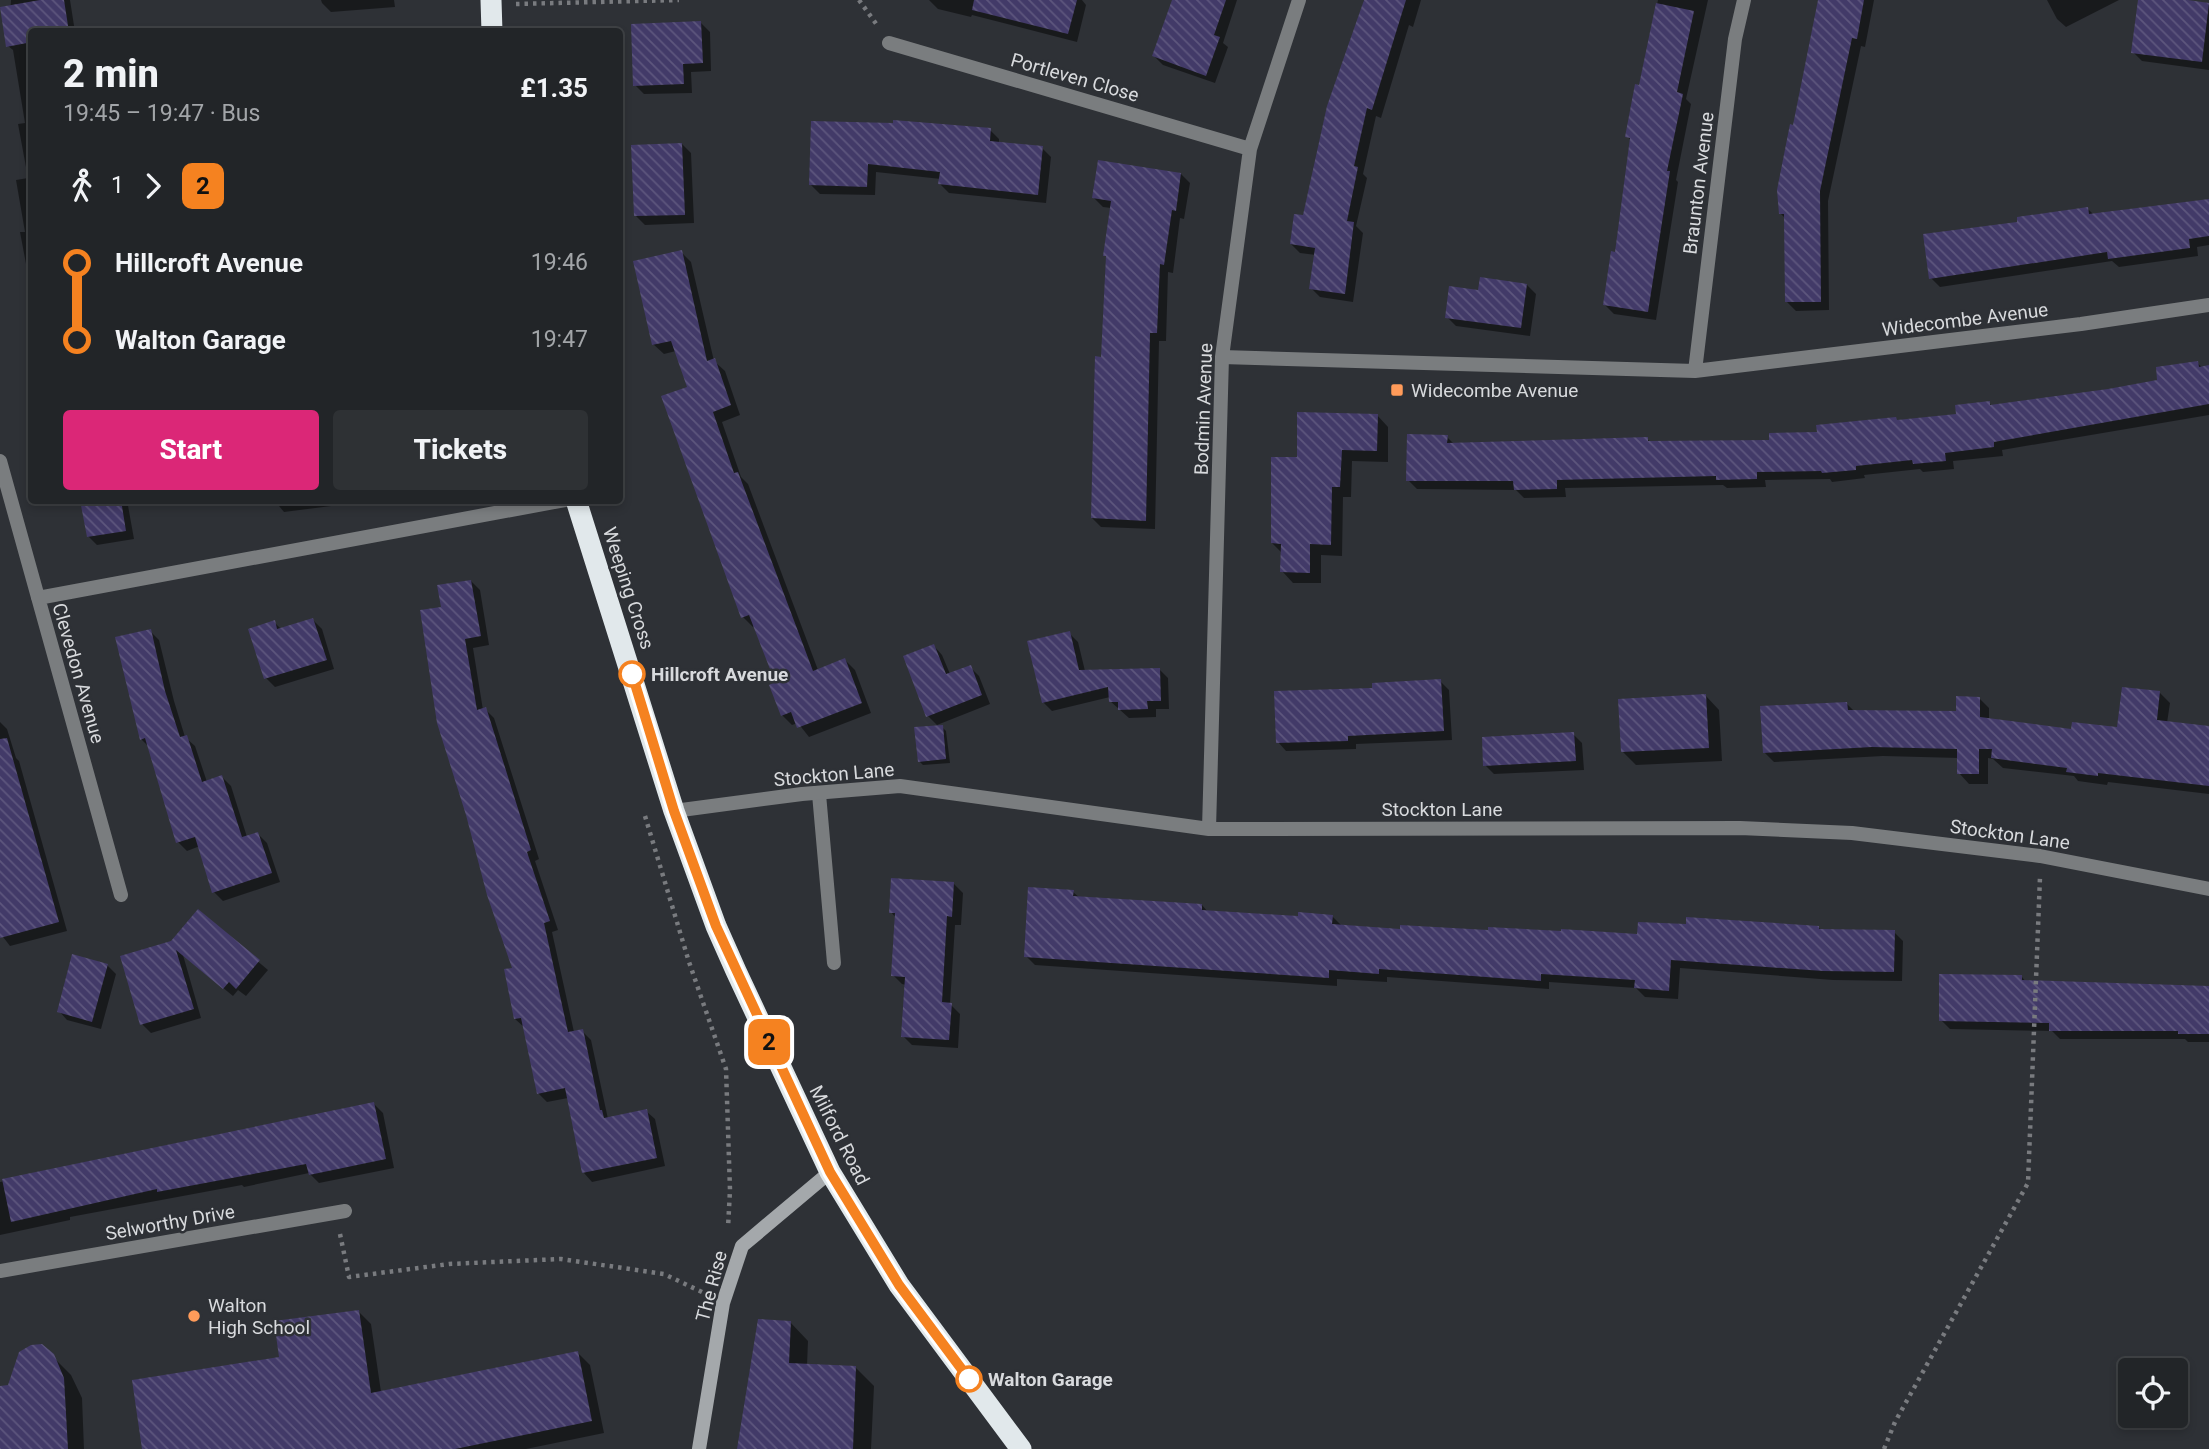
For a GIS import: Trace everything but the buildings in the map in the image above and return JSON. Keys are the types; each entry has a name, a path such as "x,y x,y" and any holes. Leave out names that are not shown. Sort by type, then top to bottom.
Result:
{"highway":[{"path":"491,2 492,28"},
{"name":"Weeping Cross","path":"577,504 674,811"},
{"name":"Milford Road","path":"674,811 726,948 830,1172 899,1285 1020,1449"}],"street":[{"name":"Bodmin Avenue","path":"1209,829 1222,357 1250,149 1299,0"},
{"name":"Braunton Avenue","path":"1695,371 1735,39 1744,0"},
{"name":"Portleven Close","path":"889,43 1250,149"},
{"name":"Widecombe Avenue","path":"1222,357 1695,371 2081,324 2209,305"},
{"name":"Clevedon Avenue","path":"0,461 121,895"},
{"path":"38,598 543,504"},
{"name":"Stockton Lane","path":"674,811 802,794 900,786 1209,829 1740,828 1852,833 2040,856 2209,889"},
{"path":"819,794 834,963"},
{"name":"The Rise","path":"699,1449 723,1303 742,1246 830,1172"},
{"name":"Selworthy Drive","path":"0,1271 340,1212"}],"path":[{"path":"491,2 679,0"},
{"path":"859,0 889,43"},
{"path":"646,819 689,962 726,1069 730,1190 727,1240"},
{"path":"1884,1449 1895,1422 2028,1183 2040,856"},
{"path":"340,1212 349,1277 449,1264 561,1259 664,1274 723,1303"}],"bus line":[{"name":"2","path":"632,674 674,811 716,926 830,1172 899,1285 969,1379"}],"place":[{"name":"Widecombe Avenue","path":"1397,390"},
{"name":"Hillcroft Avenue","path":"632,674"},
{"name":"Walton High School","path":"194,1316"},
{"name":"Walton Garage","path":"969,1379"}]}
